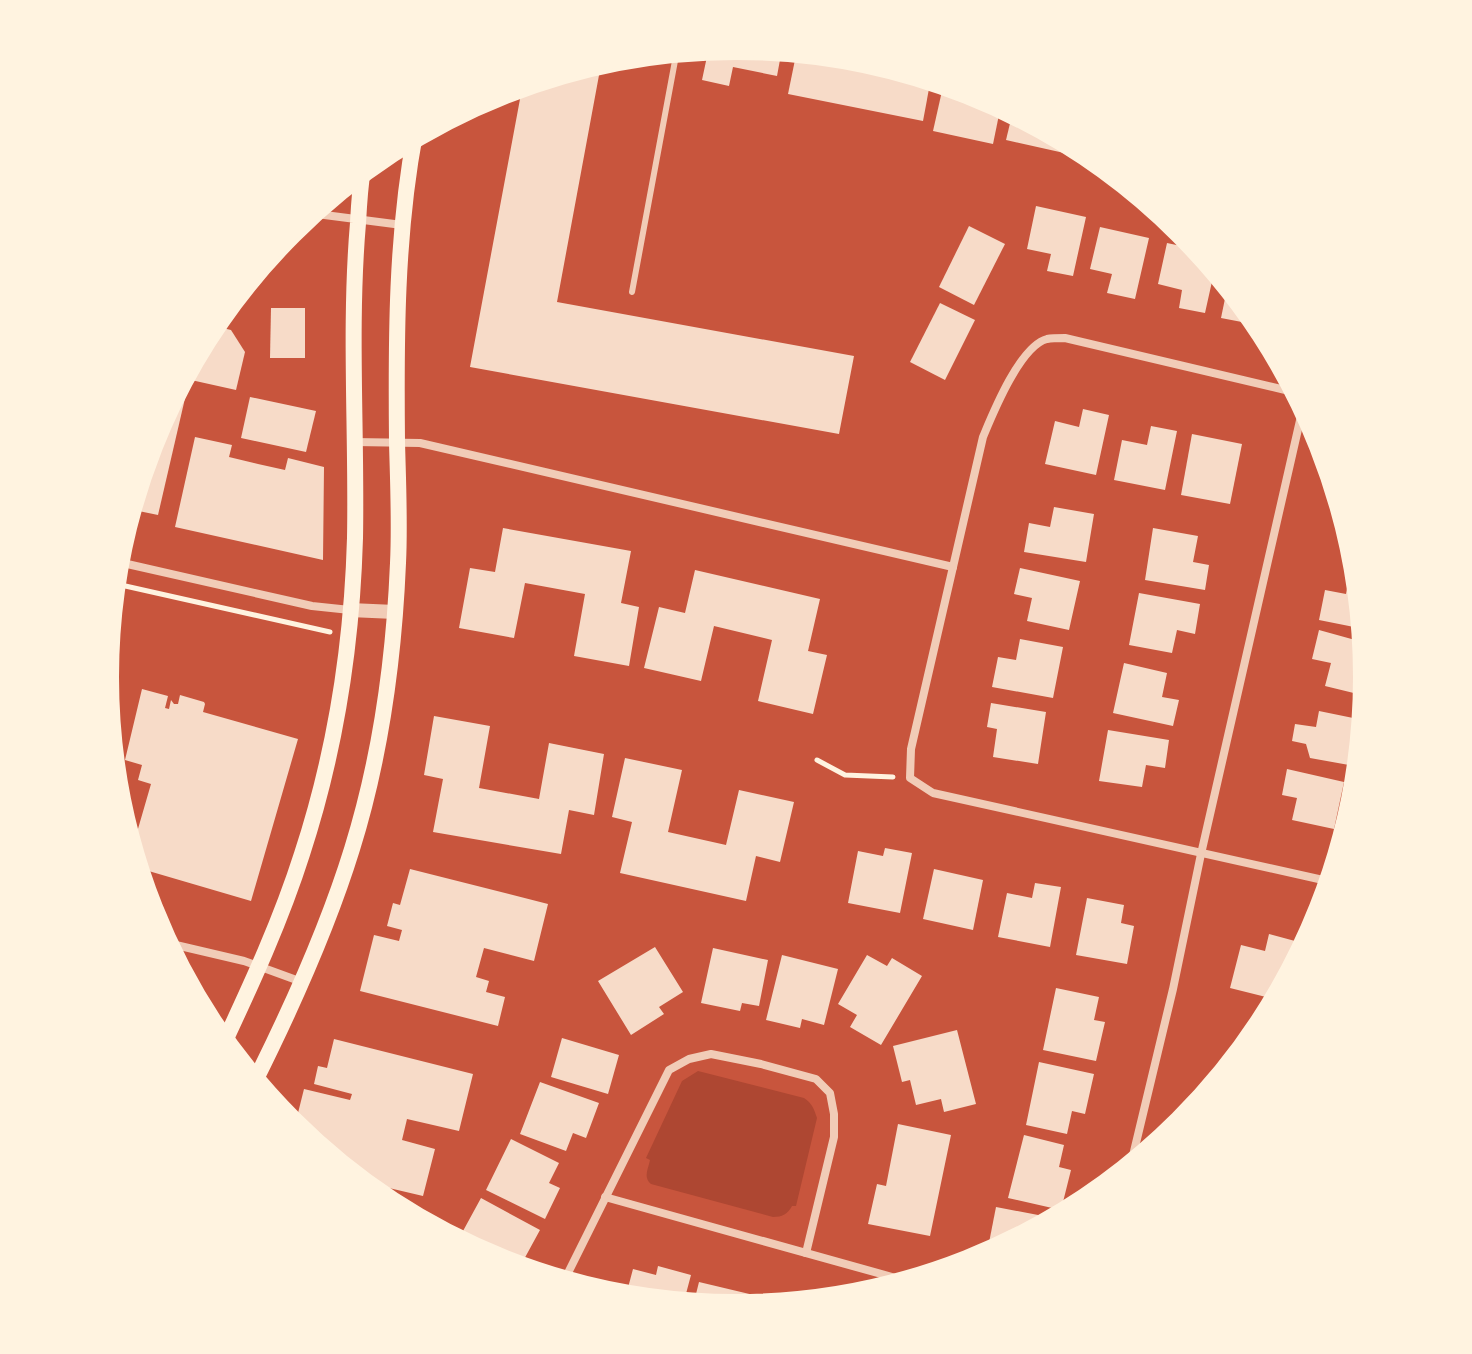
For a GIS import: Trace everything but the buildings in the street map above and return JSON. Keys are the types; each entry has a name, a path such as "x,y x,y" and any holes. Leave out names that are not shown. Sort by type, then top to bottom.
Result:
{"main road":[{"path":"260,1072 286,1020 341,882 364,805 388,683 399,528 399,288 402,225 413,150"},
{"path":"229,1032 259,966 302,856 339,703 355,536 352,302 360,186"}],"street":[{"path":"324,215 402,225"},
{"path":"1284,390 1065,338 1045,339 1035,346 1000,397 983,437 911,749 910,778 933,793 1321,880"},
{"path":"1134,1150 1300,422"},
{"path":"354,442 420,443 953,567"},
{"path":"128,564 312,606 395,612"},
{"path":"179,946 259,966 302,982"},
{"path":"568,1273 669,1070 689,1059 711,1054 816,1079 830,1093 834,1137 806,1253"},
{"path":"605,1197 890,1276"}],"lane":[{"path":"632,292 675,61"}],"path":[{"path":"817,760 845,775 910,778"}],"shaded area":[{"path":"698,1071 804,1098 812,1106 817,1118 796,1206 789,1211 773,1217 651,1184 647,1179 650,1160 646,1158 682,1081"}]}
